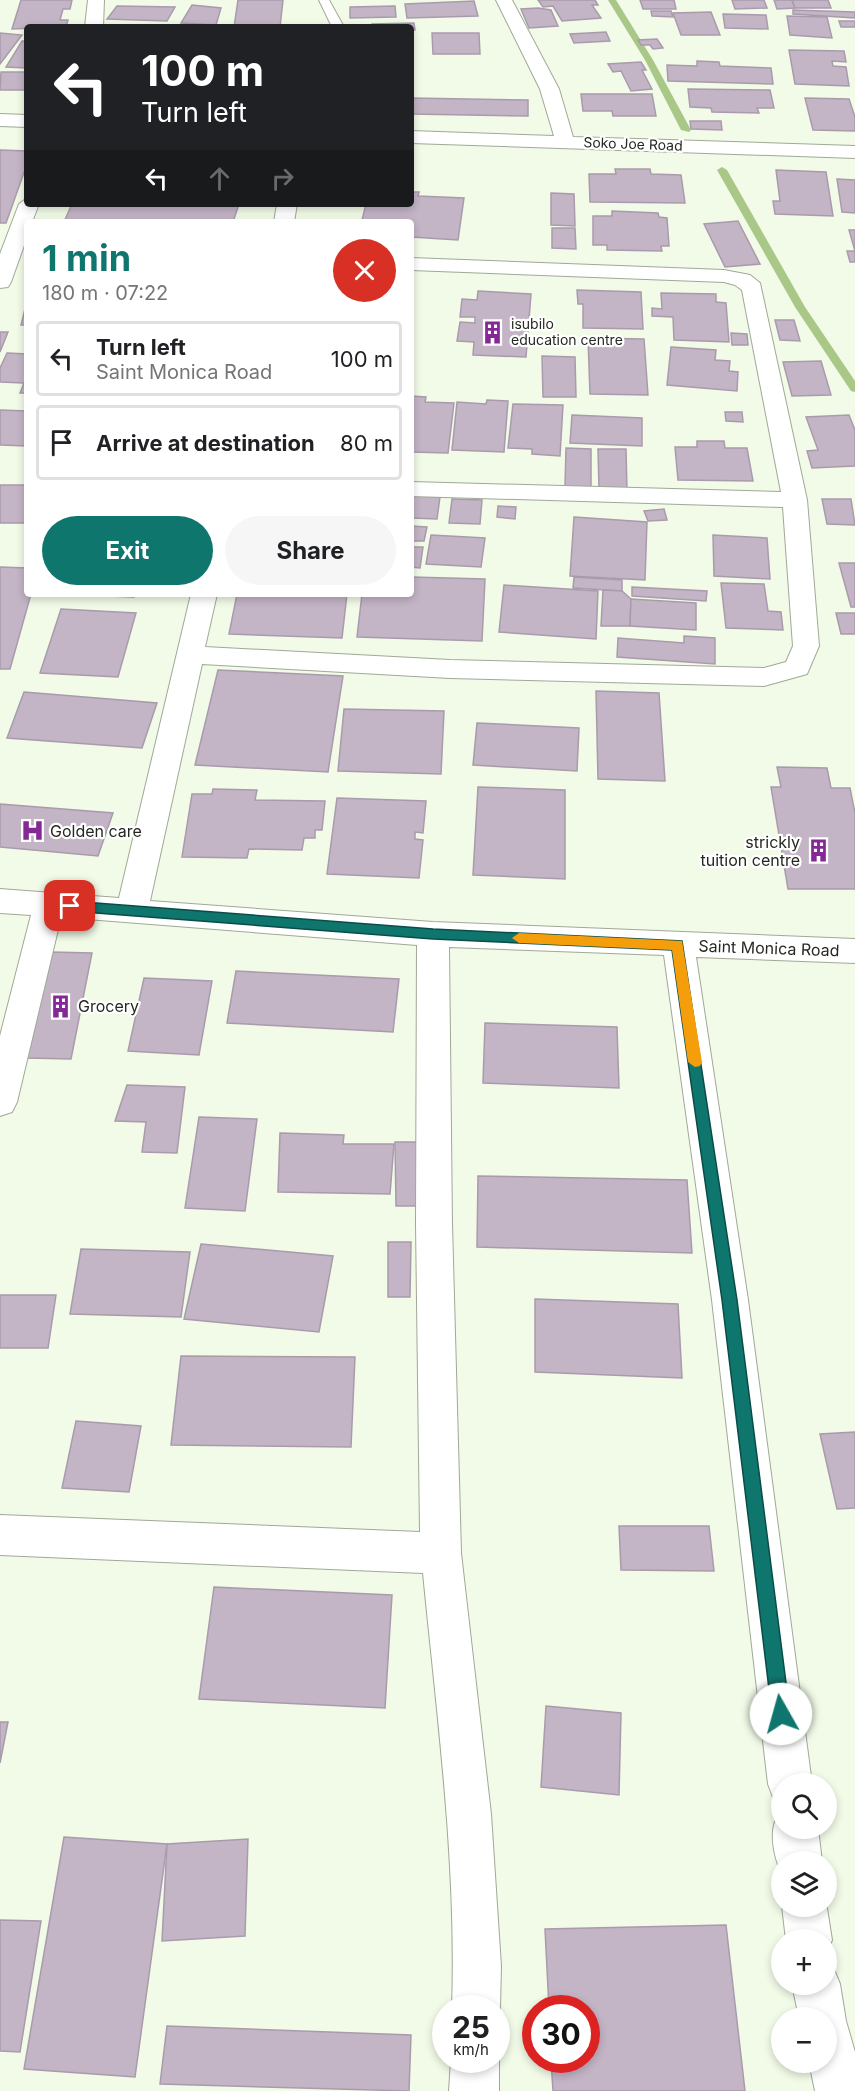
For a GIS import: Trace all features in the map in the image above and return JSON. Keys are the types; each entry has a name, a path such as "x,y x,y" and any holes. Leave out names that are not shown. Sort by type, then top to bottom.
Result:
{"street":[{"path":"94,24 96,0"},
{"path":"504,0 537,65 564,126 564,142"},
{"path":"0,120 24,121"},
{"name":"Soko Joe Road","path":"414,137 855,152"},
{"path":"0,282 28,207"},
{"path":"192,656 450,669 764,677 797,668 806,646 795,500 756,298 752,288 742,280 724,276 414,264"},
{"path":"414,489 795,500"},
{"path":"132,911 192,656 203,597"},
{"name":"Saint Monica Road","path":"0,901 433,934 855,951"},
{"path":"0,1102 49,904"},
{"path":"433,934 434,1236 441,1553 469,1814 477,1966 476,1995"},
{"path":"678,945 730,1300 789,1773"},
{"path":"0,1535 441,1553"},
{"path":"474,2091 475,2073"},
{"path":"836,2073 840,2091"}],"lane":[{"path":"324,0 336,24"}],"building":[{"path":"21,0 72,0 70,9 63,9 60,20 68,20 67,24 24,24 24,29 12,29"},
{"path":"238,0 283,0 280,24 234,24"},
{"path":"538,0 595,0 598,5 592,5 601,18 562,21 553,6 543,7"},
{"path":"640,0 674,0 676,9 643,9"},
{"path":"732,0 764,0 767,8 735,9"},
{"path":"774,0 792,0 795,8 777,9"},
{"path":"792,0 828,0 831,8 795,8"},
{"path":"474,1 478,16 407,18 405,4"},
{"path":"192,5 221,8 216,24 181,23"},
{"path":"117,6 175,7 167,21 107,19"},
{"path":"395,6 396,17 350,18 350,7"},
{"path":"521,9 551,10 558,26 529,28"},
{"path":"793,10 855,12 855,18 793,14"},
{"path":"651,11 671,11 673,17 652,16"},
{"path":"711,12 720,35 681,35 673,13"},
{"path":"723,14 766,15 768,29 725,28"},
{"path":"787,16 827,17 832,38 790,35"},
{"path":"839,21 855,21 855,27 841,27"},
{"path":"414,23 415,30 414,24 372,24"},
{"path":"606,32 610,41 574,43 570,34"},
{"path":"0,33 22,35 0,64"},
{"path":"432,33 479,33 480,54 433,54"},
{"path":"657,39 663,48 653,49 650,45 641,45 638,40"},
{"path":"22,41 24,41 24,68 6,67"},
{"path":"789,50 844,51 846,62 832,61 833,66 846,67 849,86 795,84"},
{"path":"697,61 719,62 720,66 771,68 773,84 668,81 667,65 697,66"},
{"path":"641,62 646,70 642,70 652,89 631,91 621,71 613,72 608,64"},
{"path":"1,72 24,72 24,90 0,90"},
{"path":"688,89 770,90 774,108 757,108 759,113 712,112 711,108 690,107"},
{"path":"581,94 652,94 656,116 613,116 612,111 583,111"},
{"path":"414,98 528,100 528,116 414,114"},
{"path":"805,98 849,99 855,117 855,131 813,130"},
{"path":"690,121 721,121 722,130 691,129"},
{"path":"0,150 24,151 24,172 6,223 0,223"},
{"path":"615,169 650,169 651,174 681,175 685,203 590,202 589,174 616,174"},
{"path":"776,170 826,172 833,216 775,214 773,201 780,201"},
{"path":"837,179 855,180 855,213 842,212"},
{"path":"414,192 419,192 418,196 464,198 458,240 414,237 414,219 362,219 365,207 414,207"},
{"path":"551,193 574,194 575,226 551,225"},
{"path":"71,207 238,207 234,219 65,219"},
{"path":"612,211 658,213 659,217 667,218 669,246 661,246 662,251 607,250 607,245 593,245 593,216 612,216"},
{"path":"738,221 760,264 725,267 704,224"},
{"path":"552,228 575,228 576,249 552,248"},
{"path":"849,230 855,230 855,251"},
{"path":"847,251 855,251 855,262 850,262"},
{"path":"577,290 641,292 643,329 583,328 583,304 578,304"},
{"name":"isubilo education centre","path":"478,291 531,294 526,357 473,355 474,342 457,341 460,322 475,323 475,317 460,317 462,299 477,300"},
{"path":"661,293 716,294 716,302 726,303 729,342 674,340 673,317 652,316 652,308 662,309"},
{"path":"775,320 794,320 800,341 780,340"},
{"path":"0,332 8,332 0,352"},
{"path":"731,333 747,334 748,345 732,345"},
{"path":"588,338 644,339 648,395 590,394"},
{"path":"671,347 716,350 715,360 730,361 729,371 738,372 737,391 667,385"},
{"path":"7,353 24,354 24,383 0,382 0,368"},
{"path":"542,356 575,357 576,397 543,397"},
{"path":"821,361 831,395 792,396 783,362"},
{"path":"414,396 426,397 425,402 454,403 448,453 414,452"},
{"path":"487,400 508,401 504,452 452,450 457,402 486,404"},
{"path":"513,404 563,405 560,456 532,454 532,449 508,448"},
{"path":"0,410 24,411 24,446 0,445"},
{"path":"725,412 742,412 743,422 726,421"},
{"path":"572,415 642,418 642,446 570,443"},
{"path":"849,415 855,430 855,466 812,468 807,451 818,450 806,417"},
{"path":"697,441 724,441 725,448 747,448 753,481 678,480 675,447 697,447"},
{"path":"566,448 591,449 591,488 565,487"},
{"path":"598,449 626,449 627,490 599,489"},
{"path":"0,485 24,485 24,523 0,523"},
{"path":"414,495 440,497 437,519 414,518"},
{"path":"452,499 482,500 480,524 449,523"},
{"path":"822,499 851,499 855,525 827,524"},
{"path":"498,506 516,507 515,519 497,517"},
{"path":"664,509 667,520 648,521 644,511"},
{"path":"574,517 647,522 645,580 570,576"},
{"path":"414,526 427,527 424,541 414,541"},
{"path":"431,535 485,538 481,567 426,564"},
{"path":"713,535 767,538 770,579 714,576"},
{"path":"414,547 423,547 420,568 414,567"},
{"path":"839,563 855,563 855,607 851,607"},
{"path":"0,567 24,568 24,597 30,597 10,669 0,669"},
{"path":"414,577 485,579 482,641 357,637 362,597 414,597"},
{"path":"574,577 622,580 622,591 573,588"},
{"path":"721,583 764,584 768,611 781,612 783,630 726,628"},
{"path":"504,585 598,591 596,639 499,632"},
{"path":"632,587 707,591 706,601 632,596"},
{"path":"603,590 622,591 631,599 630,626 601,626"},
{"path":"236,597 347,597 342,638 229,634"},
{"path":"631,599 696,603 696,630 630,626"},
{"path":"61,609 136,613 118,677 40,673"},
{"path":"836,613 855,613 855,634 841,634"},
{"path":"684,636 715,638 715,664 617,657 618,638 684,643"},
{"path":"218,670 343,676 328,772 195,765"},
{"path":"596,691 659,693 665,781 598,779"},
{"path":"24,692 157,703 142,748 7,738"},
{"path":"344,709 444,711 441,774 338,771"},
{"path":"477,723 579,728 577,771 473,765"},
{"name":"strickly tuition centre","path":"777,767 827,768 831,788 850,788 855,813 855,889 788,889 771,787 781,787"},
{"path":"478,787 565,790 565,879 473,875"},
{"path":"213,789 257,790 255,800 325,801 322,830 315,830 315,838 304,838 302,850 249,849 247,858 182,857 192,794 212,794"},
{"path":"337,798 426,801 423,833 415,832 415,839 423,840 419,878 327,874"},
{"path":"0,804 113,813 98,856 0,847"},
{"name":"Grocery","path":"51,952 92,953 71,1059 27,1058"},
{"path":"236,971 399,979 393,1032 227,1023"},
{"path":"144,978 212,981 199,1055 128,1051"},
{"path":"485,1023 617,1027 619,1088 483,1083"},
{"path":"127,1085 185,1087 177,1153 142,1152 146,1122 115,1121"},
{"path":"199,1117 257,1119 245,1211 185,1208"},
{"path":"280,1133 344,1135 343,1144 394,1144 390,1194 278,1192"},
{"path":"395,1142 418,1142 419,1206 396,1206"},
{"path":"478,1176 687,1180 692,1253 477,1247"},
{"path":"388,1242 411,1242 410,1297 388,1297"},
{"path":"201,1244 333,1256 319,1332 184,1319"},
{"path":"81,1249 190,1252 181,1317 70,1314"},
{"path":"0,1295 56,1295 48,1348 0,1348"},
{"path":"535,1299 678,1304 682,1378 535,1372"},
{"path":"181,1356 355,1357 351,1447 171,1445"},
{"path":"76,1421 141,1426 129,1492 62,1488"},
{"path":"855,1432 855,1508 837,1509 820,1434"},
{"path":"619,1526 709,1526 714,1571 621,1570"},
{"path":"214,1587 392,1595 385,1708 199,1699"},
{"path":"546,1706 621,1713 619,1795 541,1787"},
{"path":"0,1722 8,1722 0,1763"},
{"path":"64,1837 167,1844 135,2077 24,2069"},
{"path":"248,1839 245,1936 162,1941 167,1844"},
{"path":"0,1920 41,1921 20,2052 0,2051"},
{"path":"726,1925 745,2091 553,2091 552,2073 600,2073 600,1995 548,1995 545,1929"},
{"path":"167,2026 411,2035 409,2091 160,2084"}],"waterway":[{"path":"612,0 649,60 686,130"},
{"path":"722,170 800,307 855,389"}],"slow traffic":[{"path":"519,938 678,945 695,1062"}],"place":[{"name":"isubilo education centre","path":"493,332"},
{"name":"Golden care","path":"32,831"},
{"name":"strickly tuition centre","path":"818,851"},
{"name":"Grocery","path":"60,1006"}],"route":[{"path":"70,906 433,934 678,945 730,1300 781,1714"}]}
